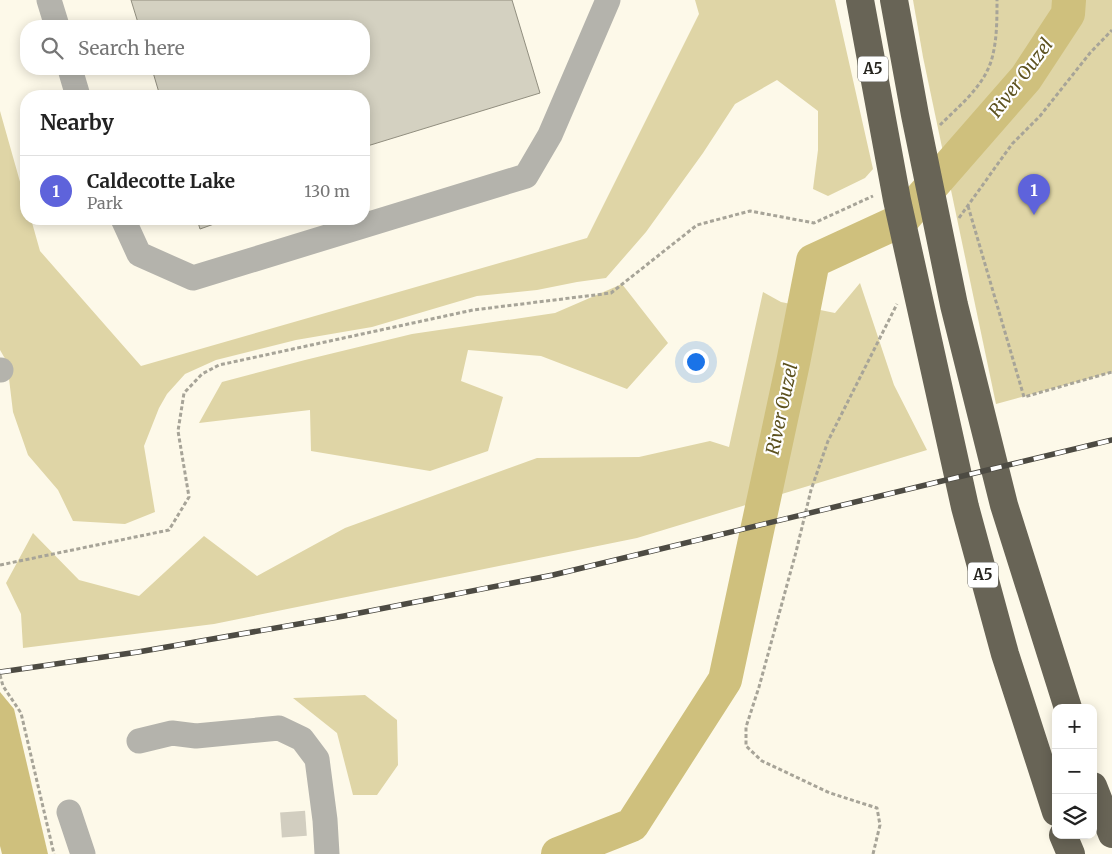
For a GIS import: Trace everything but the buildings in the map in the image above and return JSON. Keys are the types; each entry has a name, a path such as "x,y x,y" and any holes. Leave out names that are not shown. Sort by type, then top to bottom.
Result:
{"highway":[{"name":"A5","path":"860,0 897,200 965,507 1005,654 1052,800"},
{"name":"A5","path":"894,0 927,120 954,305 1004,505 1067,704"},
{"path":"1096,794 1112,834"},
{"path":"1065,839 1071,854"}],"street":[{"path":"49,0 55,20"},
{"path":"370,224 526,176 550,135 608,0"},
{"path":"72,75 76,90"},
{"path":"126,225 138,254 193,278 366,225"},
{"path":"138,741 172,733 196,736 279,728 302,739 317,759 317,822 327,854"},
{"path":"69,812 83,854"}],"path":[{"path":"927,120 970,95 985,76 993,57 996,39 997,0"},
{"path":"956,221 1012,144 1040,116 1090,53 1112,30"},
{"path":"0,565 169,530 189,497 178,430 184,393 202,374 219,365 473,310 611,293 697,224 750,211 814,223 875,195"},
{"path":"968,206 1024,397 1112,372"},
{"path":"873,854 880,825 877,808 830,793 762,761 746,746 746,727 775,630 811,490 828,441 899,299"},
{"path":"0,675 3,686 21,713 54,854"}],"shaded area":[{"path":"695,0 835,0 873,169 865,178 828,196 813,189 818,150 818,111 777,80 735,104 703,153 646,232 606,278 537,290 477,296 372,327 296,340 216,360 185,374 167,394 159,408 144,446 155,512 125,524 73,521 58,490 28,455 13,412 7,362 0,350 0,111 20,182 20,225 33,225 40,251 141,366 587,238 699,14"},
{"path":"913,0 1112,0 1112,372 996,404 923,57"},
{"path":"860,283 894,385 927,450 637,538 214,624 23,648 21,614 6,583 33,533 79,580 139,596 204,536 257,576 345,528 537,458 639,457 710,441 729,447 763,292 781,302 835,313"},
{"path":"622,284 668,343 627,389 541,356 468,350 461,381 503,397 488,451 430,471 311,451 310,410 199,423 222,382 412,334 555,313"},
{"path":"0,692 14,709 48,854 2,854 0,846"},
{"path":"365,695 397,720 398,765 377,795 353,795 337,733 293,698"}],"waterway":[{"name":"River Ouzel","path":"558,854 632,825 725,680 813,261 902,220 1026,78 1068,14 1069,0"}],"tunnel":[{"path":"281,825 309,823"}],"railway":[{"path":"0,672 138,652 344,616 553,575 1112,440"}],"place":[{"name":"Caldecotte Lake","path":"1034,215"}]}
